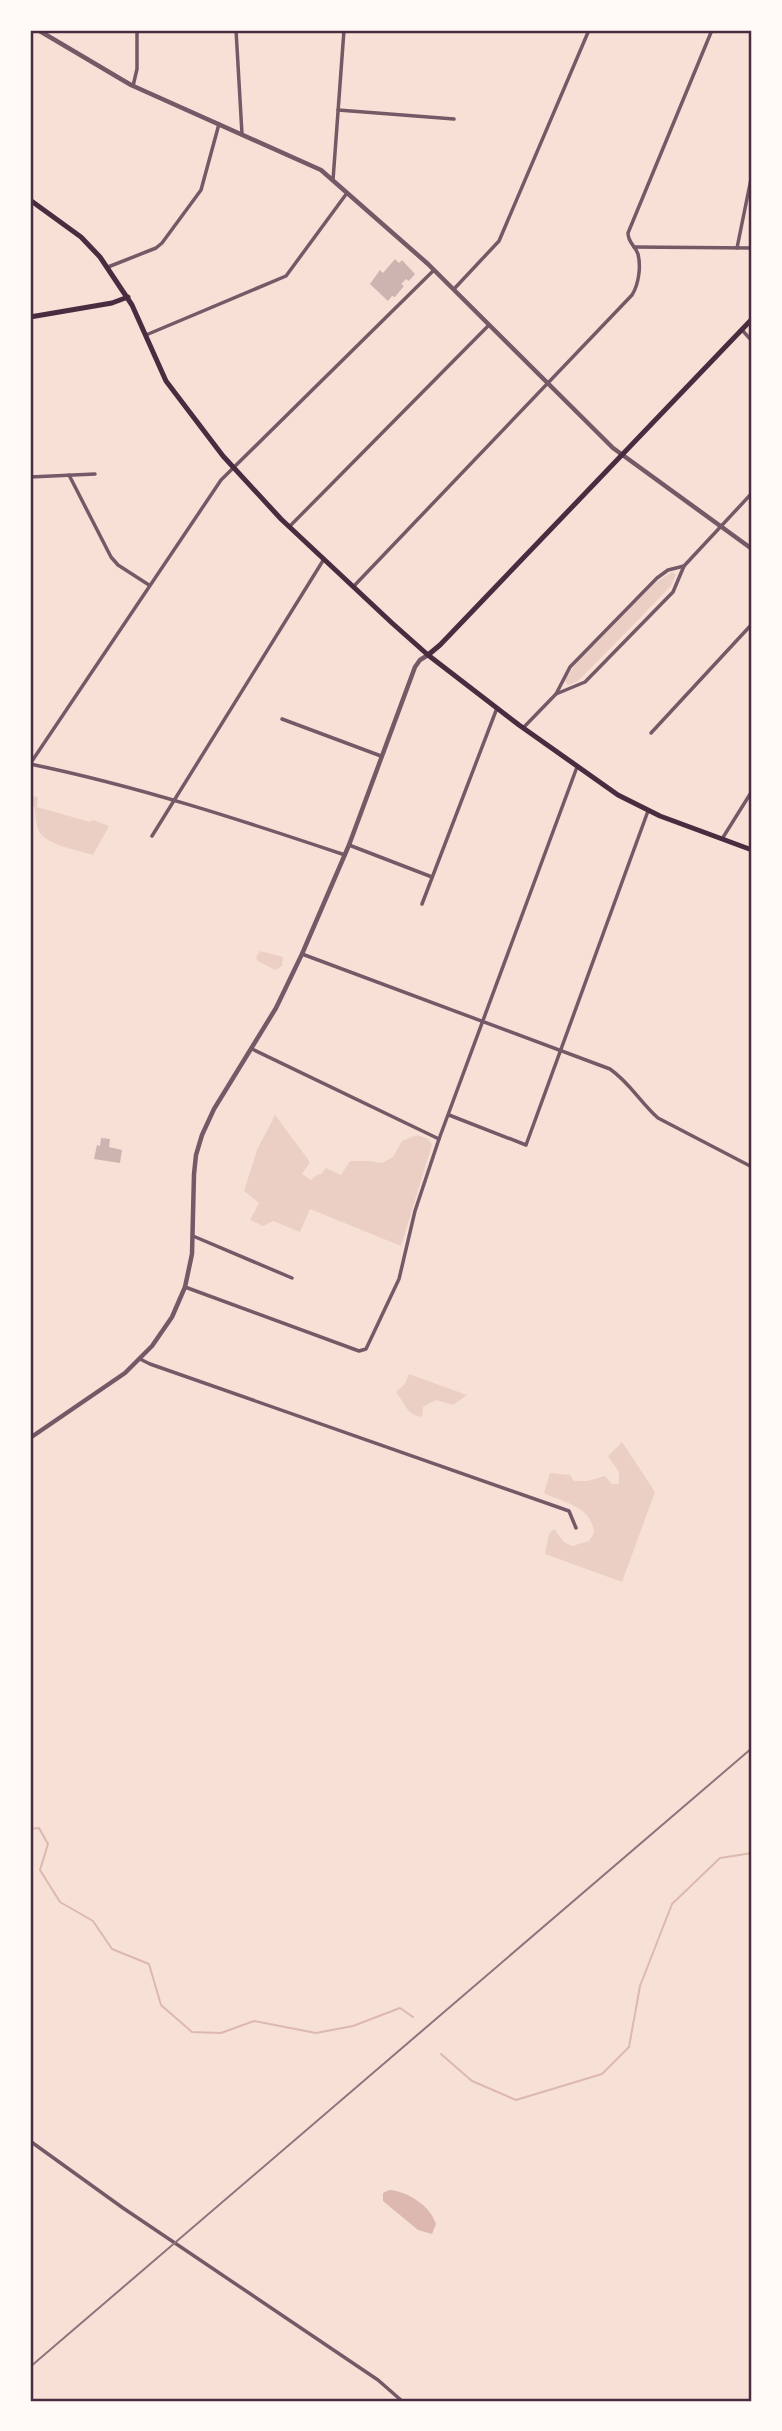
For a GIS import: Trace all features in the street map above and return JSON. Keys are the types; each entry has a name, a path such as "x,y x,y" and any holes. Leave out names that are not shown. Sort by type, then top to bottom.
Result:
{"main road":[{"path":"30,200 86,241 108,267 128,297 159,368 173,391 232,467 289,527 353,587 428,654 523,728 618,795 648,811 752,850"},
{"path":"30,317 112,303 128,297"},
{"path":"428,654 440,645 752,319"}],"street":[{"path":"38,30 133,86 310,164 332,180 434,270 622,455 752,549"},
{"path":"133,86 137,69 137,30"},
{"path":"236,30 242,134"},
{"path":"332,180 344,30"},
{"path":"454,289 499,241 589,30"},
{"path":"353,587 632,295 638,280 638,254 628,239 629,231 712,30"},
{"path":"338,110 454,119"},
{"path":"108,267 156,248 162,243 201,190 219,124"},
{"path":"737,248 752,174"},
{"path":"146,335 286,276 347,193"},
{"path":"634,247 752,248"},
{"path":"345,855 214,811 83,775 30,764 213,490 232,467 332,373 434,270"},
{"path":"289,527 489,325"},
{"path":"742,330 752,341"},
{"path":"30,478 95,474"},
{"path":"68,475 111,557 118,565 149,585"},
{"path":"556,694 585,682 673,592 684,566 752,494"},
{"path":"152,836 324,559"},
{"path":"523,728 556,694 570,667 657,578 668,570 684,566"},
{"path":"651,733 752,624"},
{"path":"30,1438 125,1373 141,1359 168,1324 185,1287 193,1236 194,1174 199,1144 214,1109 282,997 345,855 415,667 428,654"},
{"path":"422,904 497,708"},
{"path":"282,719 381,756"},
{"path":"185,1287 359,1351 366,1349 399,1279 415,1211 439,1139 578,767"},
{"path":"722,839 752,792"},
{"path":"449,1115 526,1145 648,811"},
{"path":"349,845 432,877"},
{"path":"302,954 610,1069 625,1079 647,1109 658,1118 752,1167"},
{"path":"252,1049 439,1139"},
{"path":"193,1236 292,1278"},
{"path":"141,1359 569,1511 576,1528"},
{"path":"30,2141 123,2208 378,2380 402,2401"}],"shaded area":[{"path":"672,572 676,575 671,586 577,682 568,685 564,680 575,665 655,583"},
{"path":"30,795 38,797 37,807 109,826 93,855 64,847 44,837 37,827"},
{"path":"260,951 283,957 282,966 275,970 258,961 256,957"},
{"path":"275,1115 310,1162 302,1174 311,1180 326,1168 341,1175 350,1161 382,1163 393,1157 402,1141 417,1135 428,1139 432,1145 401,1246 310,1209 300,1232 273,1221 263,1226 250,1220 259,1203 244,1191 257,1150"},
{"path":"409,1374 467,1395 453,1405 436,1400 423,1407 422,1417 417,1416 407,1408 396,1392 405,1384"},
{"path":"622,1442 655,1492 622,1582 545,1554 549,1534 554,1529 564,1542 572,1546 589,1541 594,1533 592,1524 583,1511 544,1493 550,1473 570,1475 574,1481 605,1476 612,1484 619,1484 619,1472 608,1456"},
{"path":"389,2190 404,2193 429,2211 436,2224 432,2234 418,2230 383,2201 383,2193"}],"building":[{"path":"395,259 399,263 402,260 415,274 409,281 406,279 401,284 404,286 388,301 370,284 380,270 383,273"},
{"path":"101,1138 110,1139 109,1147 122,1150 120,1163 94,1159"}],"waterway":[{"path":"30,1829 39,1828 48,1844 40,1870 60,1902 93,1921 112,1949 149,1964 161,2005 192,2032 221,2033 254,2021 316,2033 353,2026 400,2008 413,2017"},
{"path":"441,2054 472,2081 516,2100 602,2074 629,2047 640,1986 672,1904 720,1858 752,1853"}],"railway":[{"path":"30,2367 752,1748"}]}
